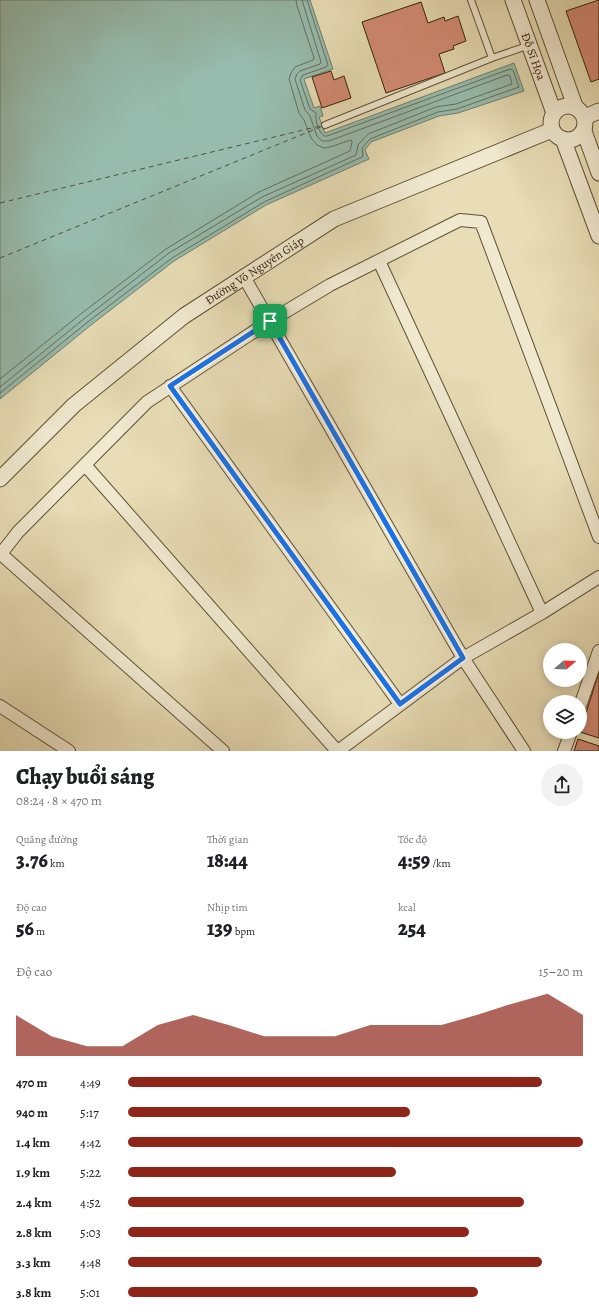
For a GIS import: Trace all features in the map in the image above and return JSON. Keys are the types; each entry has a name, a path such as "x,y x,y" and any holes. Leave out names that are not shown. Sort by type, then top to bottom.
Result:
{"street":[{"name":"Đỗ Sĩ Họa","path":"513,0 554,113"},
{"name":"Đỗ Sĩ Họa","path":"537,0 581,118 599,173"},
{"path":"581,118 563,106 554,113 552,118 599,236"},
{"path":"581,118 599,111"},
{"path":"558,134 575,139 580,136 581,118"},
{"name":"Đường Võ Nguyên Giáp","path":"0,478 74,405 184,316 334,219 558,134"},
{"path":"223,751 1,555 18,532 147,402 270,321 330,285 460,220 481,222 599,537"},
{"path":"379,261 542,613"},
{"path":"244,277 463,658 524,751"},
{"path":"170,386 400,704"},
{"path":"85,465 338,751 463,658 542,613 599,577"},
{"path":"584,695 599,651"},
{"path":"0,706 69,751"},
{"path":"564,751 568,739"}],"lane":[{"path":"471,0 492,58"},
{"path":"325,125 492,58 530,45"}],"water":[{"path":"0,0 310,0 333,69 304,79 314,108 320,106 323,116 319,117 325,133 514,63 524,91 458,113 439,116 371,142 365,150 369,159 266,205 174,261 91,325 0,399"}],"building":[{"path":"599,0 599,79 591,82 566,11"},
{"path":"421,2 428,23 444,17 445,21 458,16 466,41 453,46 454,49 439,54 445,73 386,93 362,22"},
{"path":"331,71 334,80 344,76 351,98 322,108 312,77"},
{"path":"599,672 599,738 587,734 587,710"},
{"path":"578,739 599,746 599,751 574,751"}],"ferry route":[{"path":"0,203 320,126"},
{"path":"0,258 323,126"}],"route":[{"path":"270,321 463,658 400,704 170,386 270,321"}]}
